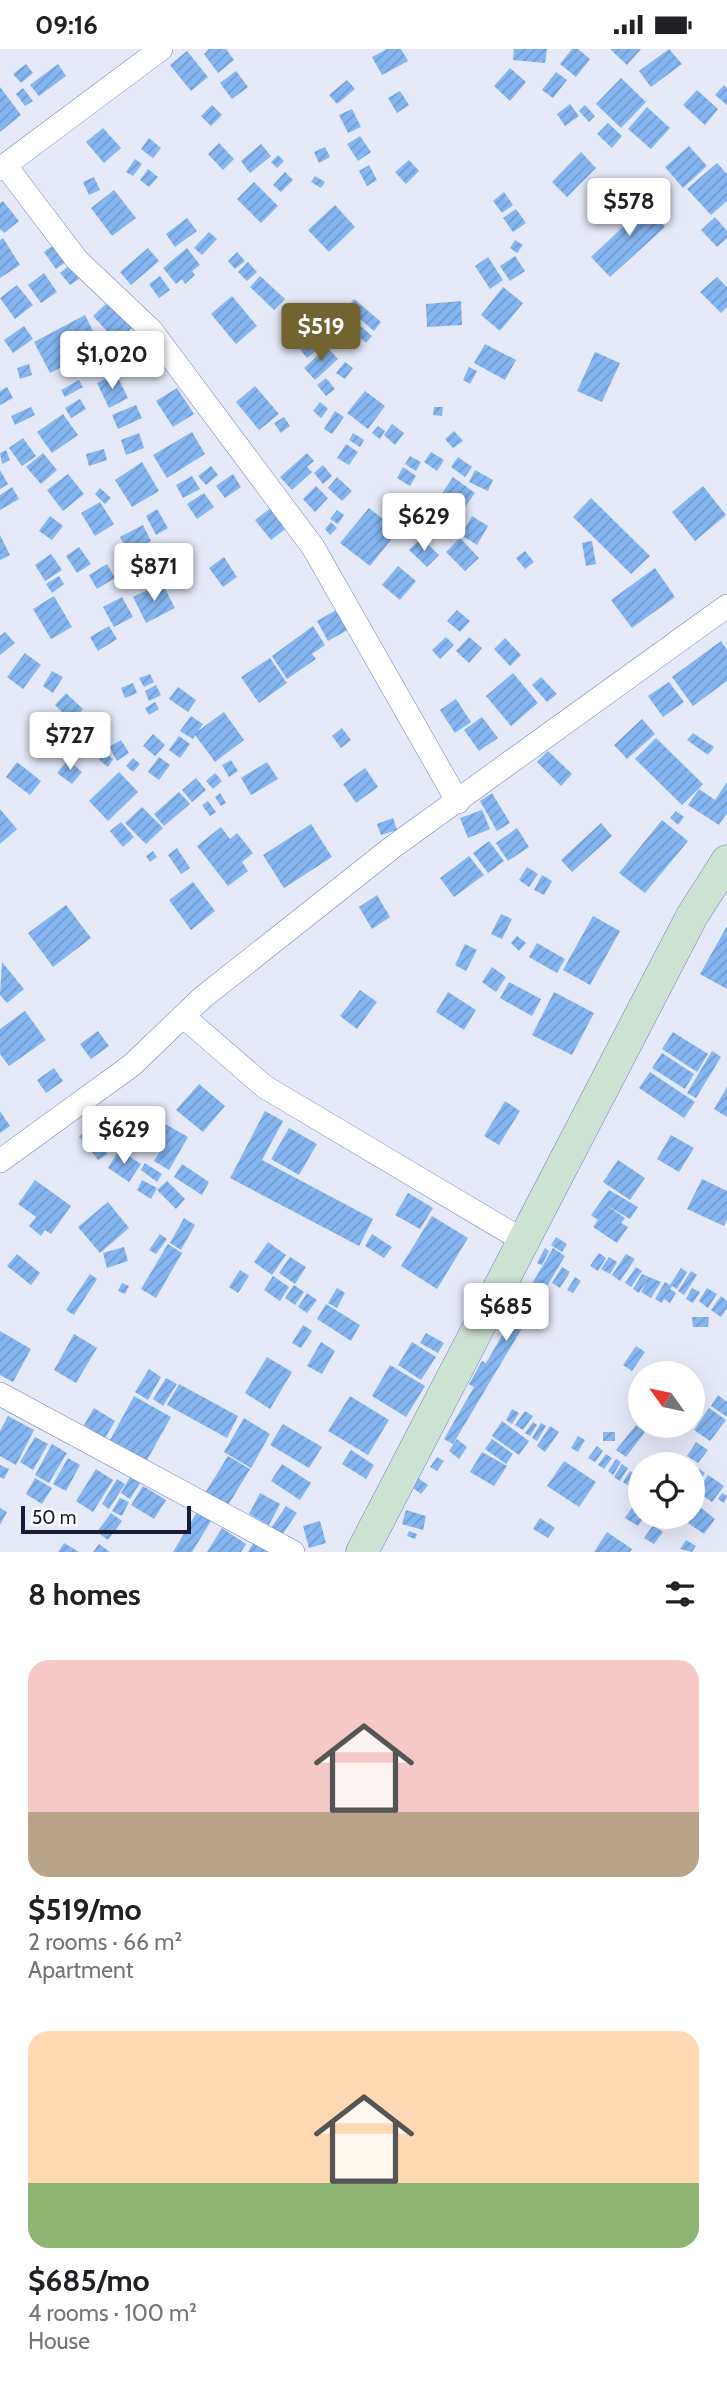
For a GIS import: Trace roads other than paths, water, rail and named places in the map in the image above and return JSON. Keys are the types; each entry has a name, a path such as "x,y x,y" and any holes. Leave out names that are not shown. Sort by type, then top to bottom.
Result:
{"main road":[{"path":"362,1552 692,916 727,860"}],"street":[{"path":"161,49 2,167 77,260 151,330 313,547 458,802"},
{"path":"0,1161 132,1065 202,998 394,846 727,606"},
{"path":"184,1017 265,1087 524,1241"},
{"path":"0,1394 293,1552"}]}
